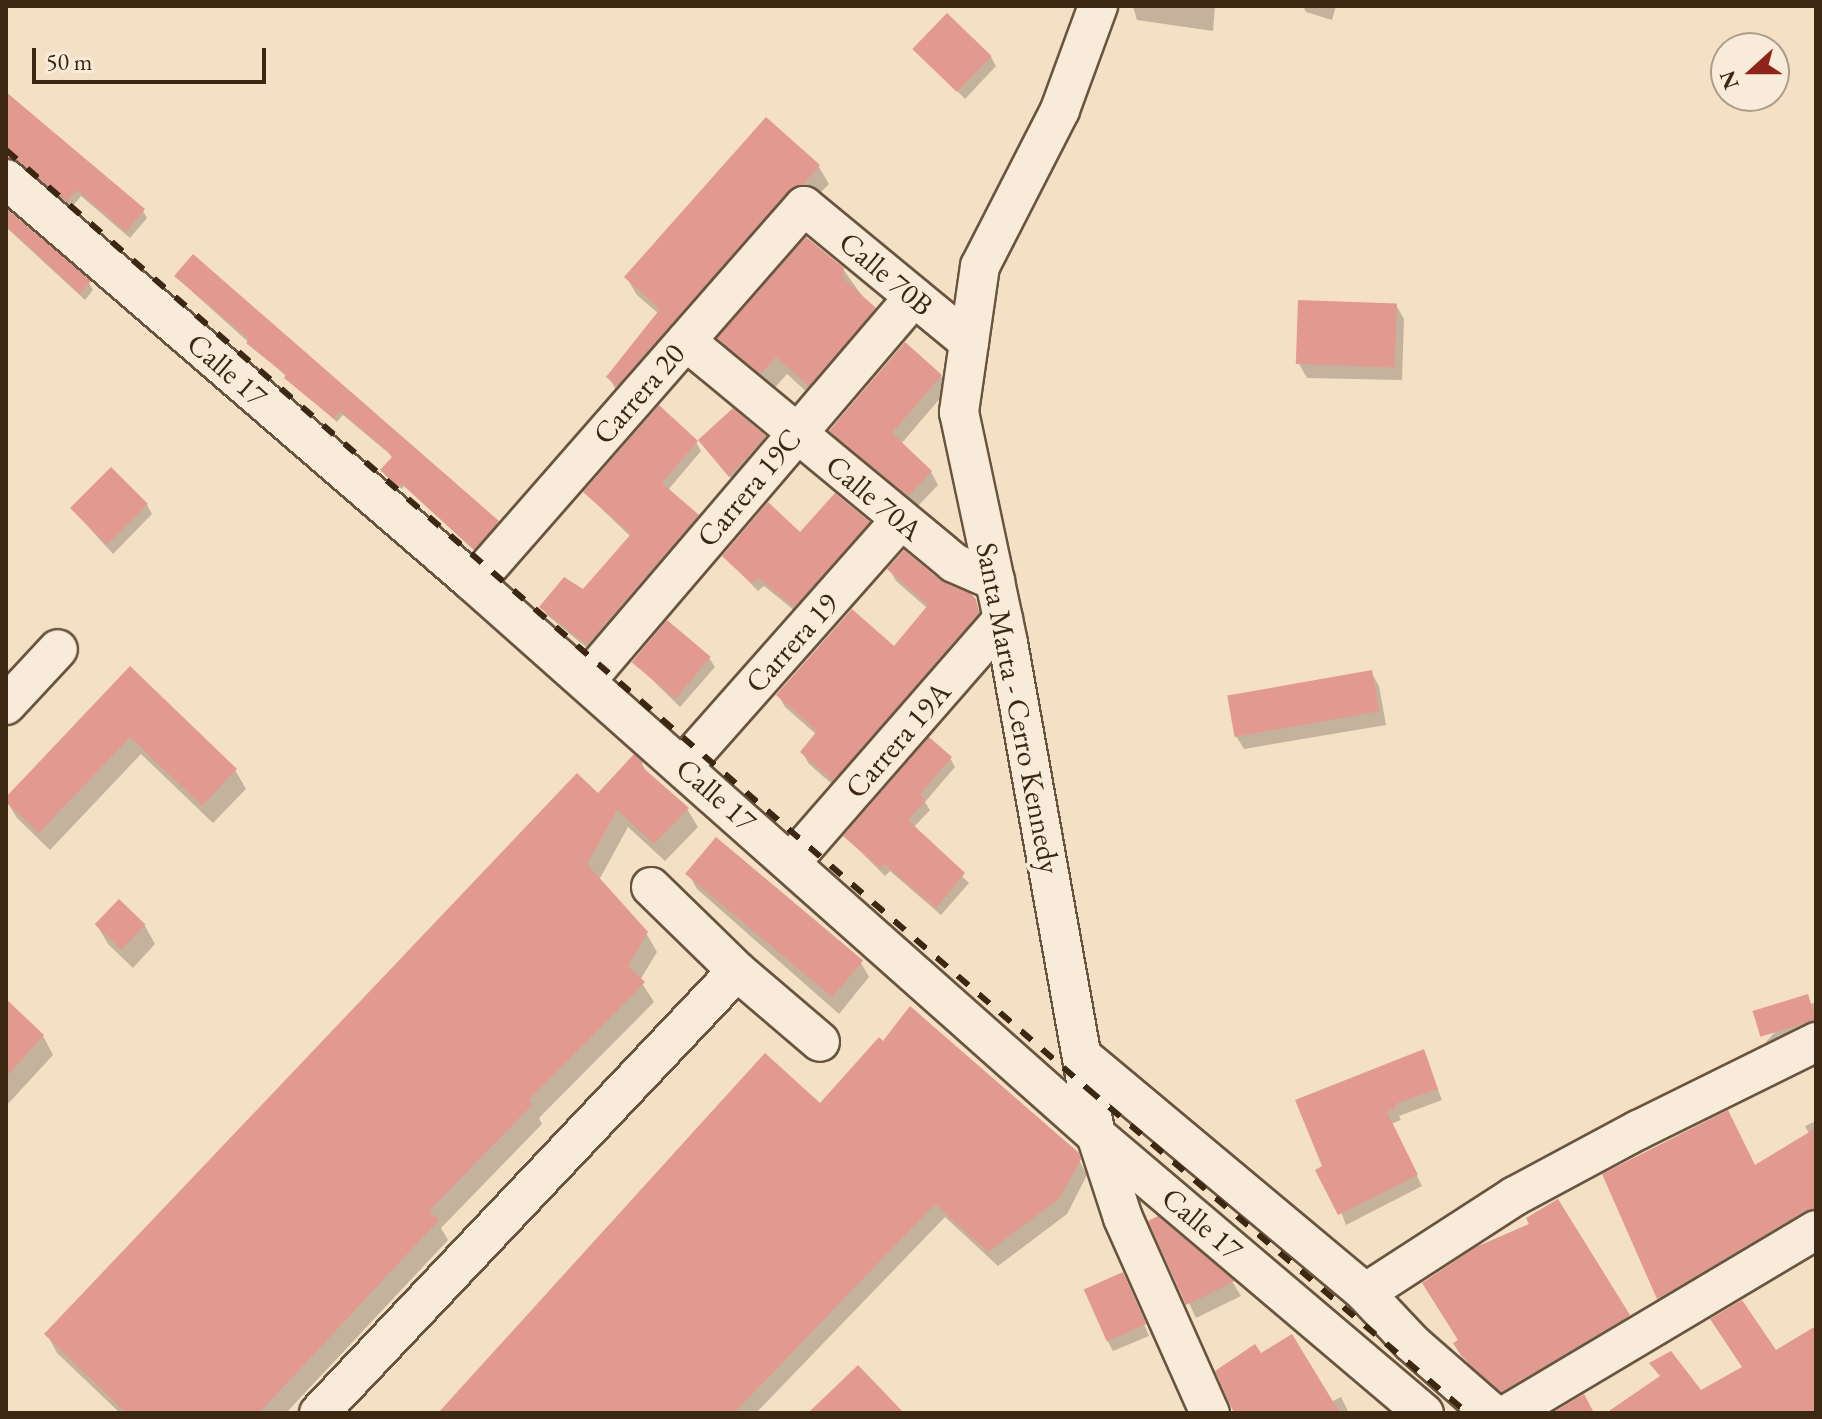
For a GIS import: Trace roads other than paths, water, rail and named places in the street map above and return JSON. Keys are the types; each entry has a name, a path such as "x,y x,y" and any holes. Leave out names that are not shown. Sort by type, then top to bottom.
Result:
{"street":[{"name":"Santa Marta - Cerro Kennedy","path":"1098,6 1060,110 980,266 959,412 1003,619 1096,1135 1123,1218 1210,1413"},
{"name":"Calle 17","path":"6,179 792,861 1096,1135 1424,1413"},
{"name":"Calle 70B","path":"804,206 969,342"},
{"name":"Carrera 20","path":"474,583 804,206"},
{"name":"Carrera 19C","path":"586,681 795,432 914,297"},
{"name":"Calle 70A","path":"686,341 954,563 995,581"},
{"name":"Carrera 19","path":"683,766 900,521"},
{"name":"Carrera 19A","path":"792,861 1003,619"},
{"path":"6,705 58,649"},
{"path":"651,887 737,971 820,1042"},
{"path":"319,1413 737,971"},
{"path":"1365,1293 1515,1196 1638,1130 1816,1042"},
{"path":"1082,1056 1365,1293 1412,1343 1492,1413"},
{"path":"1509,1413 1816,1230"}],"railway":[{"path":"6,150 1088,1089 1468,1413"}]}
